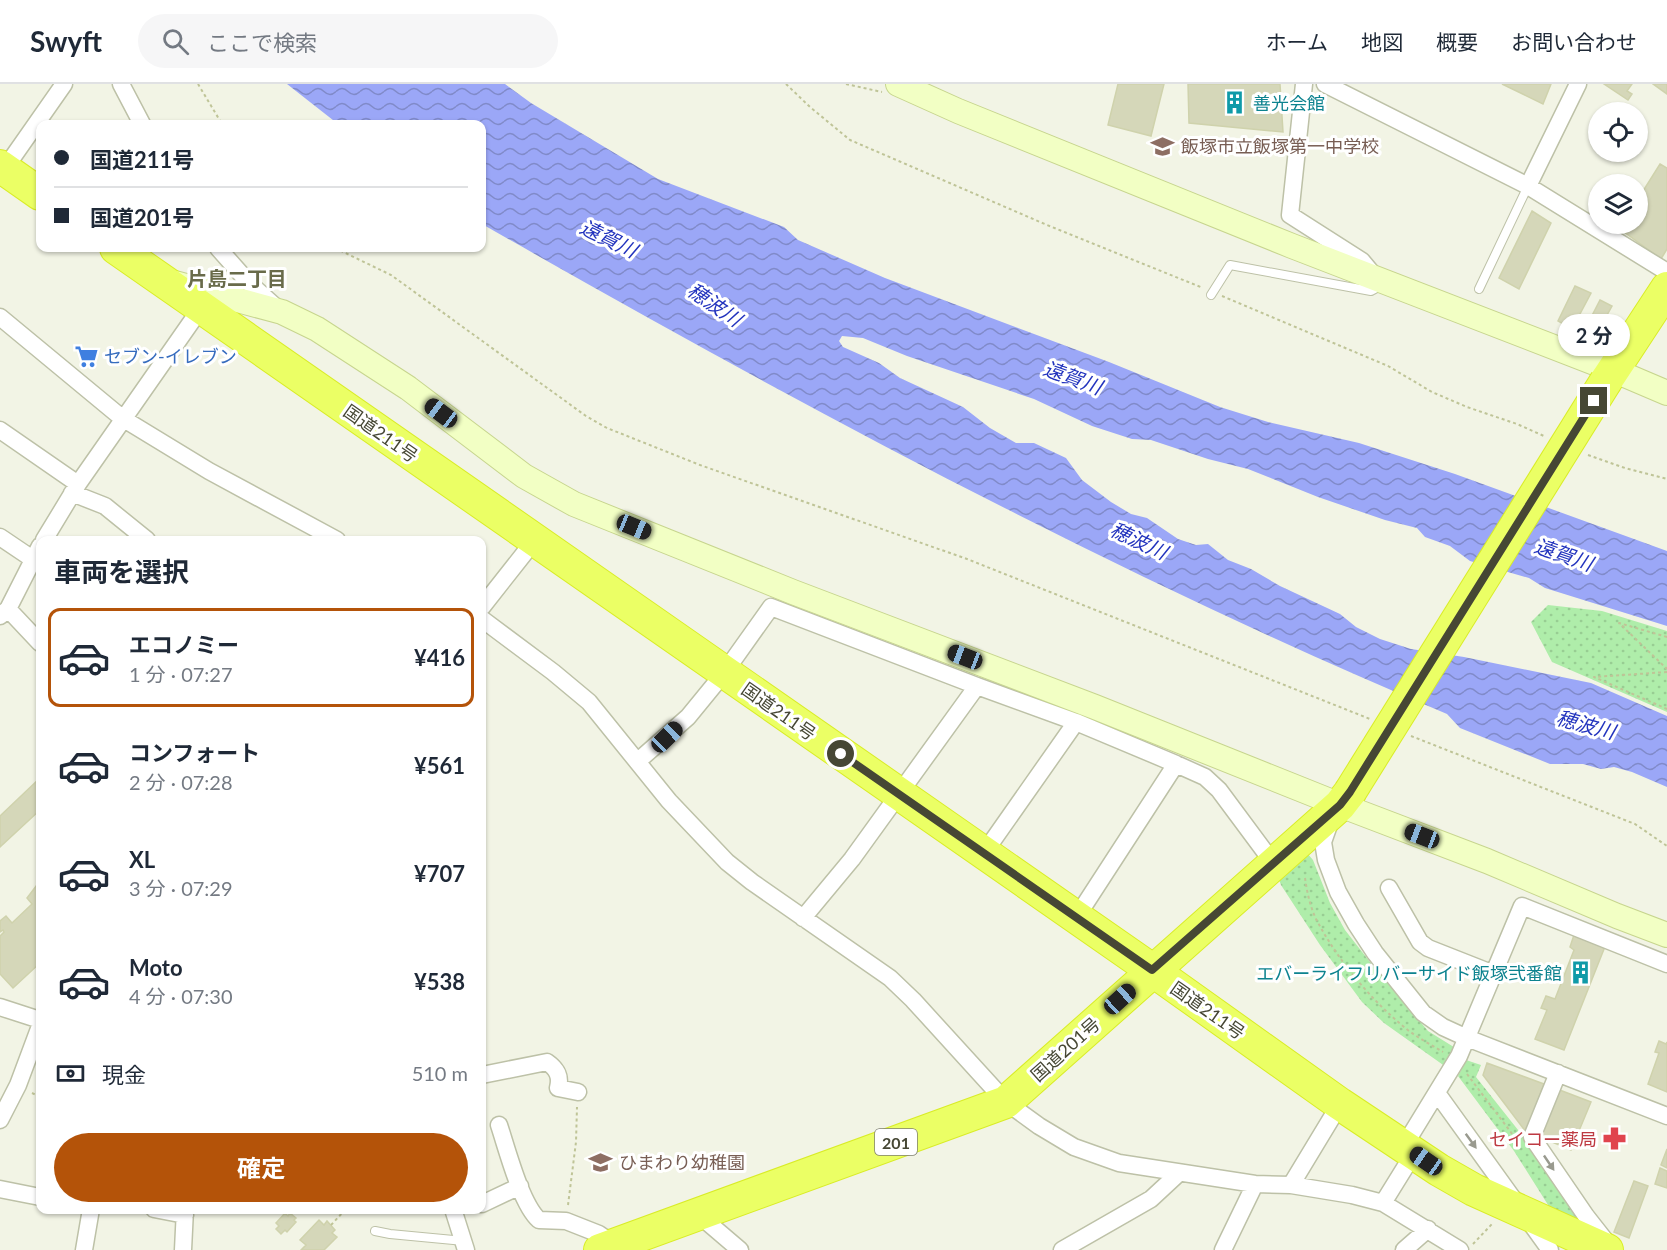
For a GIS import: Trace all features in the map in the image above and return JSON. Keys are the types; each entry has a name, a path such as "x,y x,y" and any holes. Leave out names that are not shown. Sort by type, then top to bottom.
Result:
{"highway":[{"path":"1,170 36,192"},
{"name":"国道211号","path":"122,252 1152,970 1340,1104 1474,1190 1607,1250"},
{"name":"国道201号","path":"607,1247 1006,1102 1274,864 1345,798 1667,288"}],"street":[{"path":"38,120 64,84"},
{"path":"121,84 140,120"},
{"path":"898,84 958,111 1381,280 1610,376 1667,393"},
{"path":"1304,84 1290,215 1362,261 1381,280"},
{"path":"1324,84 1528,186 1667,272"},
{"path":"1528,186 1578,84"},
{"path":"1,170 36,122"},
{"path":"222,252 249,283 282,312"},
{"path":"161,280 282,312 317,329 408,388 524,476 574,504 793,592 1095,707 1345,798 1487,861 1667,935"},
{"path":"46,536 75,488 122,418 201,308"},
{"path":"0,317 122,418 209,471 330,536"},
{"path":"0,430 142,536"},
{"path":"0,537 36,555"},
{"path":"486,602 534,541"},
{"path":"36,559 4,612 36,640"},
{"path":"638,761 688,717 724,673 771,608 1076,723 1205,777 1219,790 1274,864"},
{"path":"486,622 589,702 669,801 727,862 890,978 1019,1113 1074,1147 1119,1163 1255,1184 1291,1185 1352,1195 1383,1203 1460,1250"},
{"path":"803,918 852,859 977,686"},
{"path":"984,853 1076,723"},
{"path":"1076,918 1176,764"},
{"path":"1345,798 1326,827 1323,842 1326,860 1338,892 1375,953 1423,1013 1443,1027 1467,1038 1667,1116"},
{"path":"1389,888 1420,942 1428,948 1494,974"},
{"path":"1383,1203 1437,1093 1459,1056 1522,906 1667,964"},
{"path":"0,1007 36,1019"},
{"path":"0,1120 18,1084 36,1037"},
{"path":"486,1075 547,1062 555,1067 560,1080 558,1088 578,1092"},
{"path":"1558,1073 1532,1137 1586,1216 1613,1250"},
{"path":"1437,1093 1550,1250"},
{"path":"1291,1185 1340,1104"},
{"path":"498,1125 533,1215 539,1220 566,1221 599,1234 607,1247"},
{"path":"1062,1250 1151,1199 1179,1173"},
{"path":"1223,1250 1255,1184"},
{"path":"486,1202 520,1186"},
{"path":"0,1189 36,1196"},
{"path":"84,1250 90,1214"},
{"path":"183,1250 185,1214"},
{"path":"454,1214 465,1245"},
{"path":"702,1214 706,1221 740,1250"},
{"path":"1404,1250 1428,1230"}],"lane":[{"path":"1479,289 1528,186"},
{"path":"1211,295 1230,265 1371,291 1381,280"},
{"path":"375,1231 465,1245"}],"path":[{"path":"198,84 220,120"},
{"path":"342,252 391,275 577,410 607,428 700,465 967,558 1377,722"},
{"path":"1667,637 1619,623 1667,670"},
{"path":"1667,670 1594,677 1667,709"},
{"path":"1411,735 1635,824 1667,846"},
{"path":"1305,878 1308,898 1316,918 1344,962 1376,1001 1405,1028 1449,1056 1469,1058 1465,1071 1517,1139"},
{"path":"566,1221 576,1142 578,1092"},
{"path":"331,1225 341,1214"},
{"path":"1467,1250 1494,1222"}],"green space":[{"path":"1548,605 1602,611 1667,631 1667,712 1552,662 1531,622"},
{"path":"1307,853 1313,860 1330,903 1345,930 1428,1031 1457,1049 1446,1067 1384,1023 1362,1002 1320,945 1281,885 1277,874"},
{"path":"1466,1060 1481,1065 1476,1077 1526,1140 1588,1229 1555,1216 1514,1151 1458,1076"}],"water":[{"path":"287,84 505,84 531,103 658,179 784,227 798,240 885,278 1109,362 1220,407 1268,422 1359,443 1455,474 1667,551 1667,626 1545,588 1529,578 1470,561 1450,546 1425,537 1417,528 1385,520 1318,497 1248,469 1208,459 1151,440 1132,439 1092,426 1034,399 907,356 863,338 842,336 839,341 843,347 879,363 900,378 963,407 990,428 1016,443 1034,443 1066,458 1082,480 1131,514 1147,518 1178,539 1196,545 1208,544 1228,560 1251,569 1280,586 1340,614 1356,627 1380,639 1411,649 1464,657 1591,683 1667,716 1667,787 1614,767 1601,769 1583,764 1550,764 1460,728 1447,714 1200,604 957,484 600,291 486,226 486,120 333,120"}],"building":[{"path":"1118,84 1164,84 1151,136 1108,125"},
{"name":"善光会館","path":"1188,84 1280,84 1283,132 1189,123"},
{"path":"1502,84 1551,84 1543,104"},
{"path":"1604,84 1632,84 1627,91 1632,94 1628,100"},
{"path":"1653,84 1667,84 1667,94"},
{"path":"1660,164 1667,168 1667,249 1661,259 1627,234 1648,234 1648,183"},
{"path":"1532,211 1551,223 1519,289 1499,278"},
{"path":"1575,286 1591,293 1572,329 1558,321"},
{"path":"1600,300 1612,306 1592,342 1583,333"},
{"path":"36,782 36,814 0,847 0,816"},
{"path":"36,886 36,967 13,988 0,974 0,936 4,932 3,930 0,932 0,921 6,916 12,923 32,904 27,898"},
{"name":"エバーライフリバーサイド飯塚弐番館","path":"1574,935 1606,944 1564,1050 1535,1039 1547,1010 1541,1008 1546,996 1555,999 1574,950 1570,947"},
{"path":"1659,1041 1666,1044 1667,1042 1667,1092 1648,1084 1659,1053 1655,1052"},
{"path":"1487,1063 1544,1084 1526,1132 1483,1075"},
{"path":"1557,1089 1591,1102 1571,1150 1538,1136"},
{"path":"1667,1149 1667,1168 1661,1165"},
{"path":"1660,1168 1667,1171 1667,1188 1655,1184"},
{"path":"1634,1181 1648,1186 1629,1238 1614,1232"},
{"path":"284,1214 288,1216 291,1214 296,1218 294,1220 296,1222 287,1232 285,1230 281,1234 276,1229 279,1226 276,1223"},
{"path":"319,1220 324,1225 327,1221 335,1230 332,1233 337,1237 324,1250 301,1250 306,1245 300,1240"}],"place":[{"name":"善光会館","path":"1235,103"},
{"name":"飯塚市立飯塚第一中学校","path":"1163,146"},
{"name":"セブン-イレブン","path":"86,356"},
{"name":"エバーライフリバーサイド飯塚弐番館","path":"1580,973"},
{"name":"セイコー薬局","path":"1615,1139"},
{"name":"ひまわり幼稚園","path":"601,1162"}],"district":[{"name":"片島二丁目","path":"237,278"}],"route":[{"path":"841,754 1152,970 1340,805 1594,401"}],"water label":[{"name":"遠賀川","path":"609,238"},
{"name":"穂波川","path":"715,304"},
{"name":"遠賀川","path":"1073,377"},
{"name":"穂波川","path":"1139,540"},
{"name":"遠賀川","path":"1564,554"},
{"name":"穂波川","path":"1586,724"}]}
